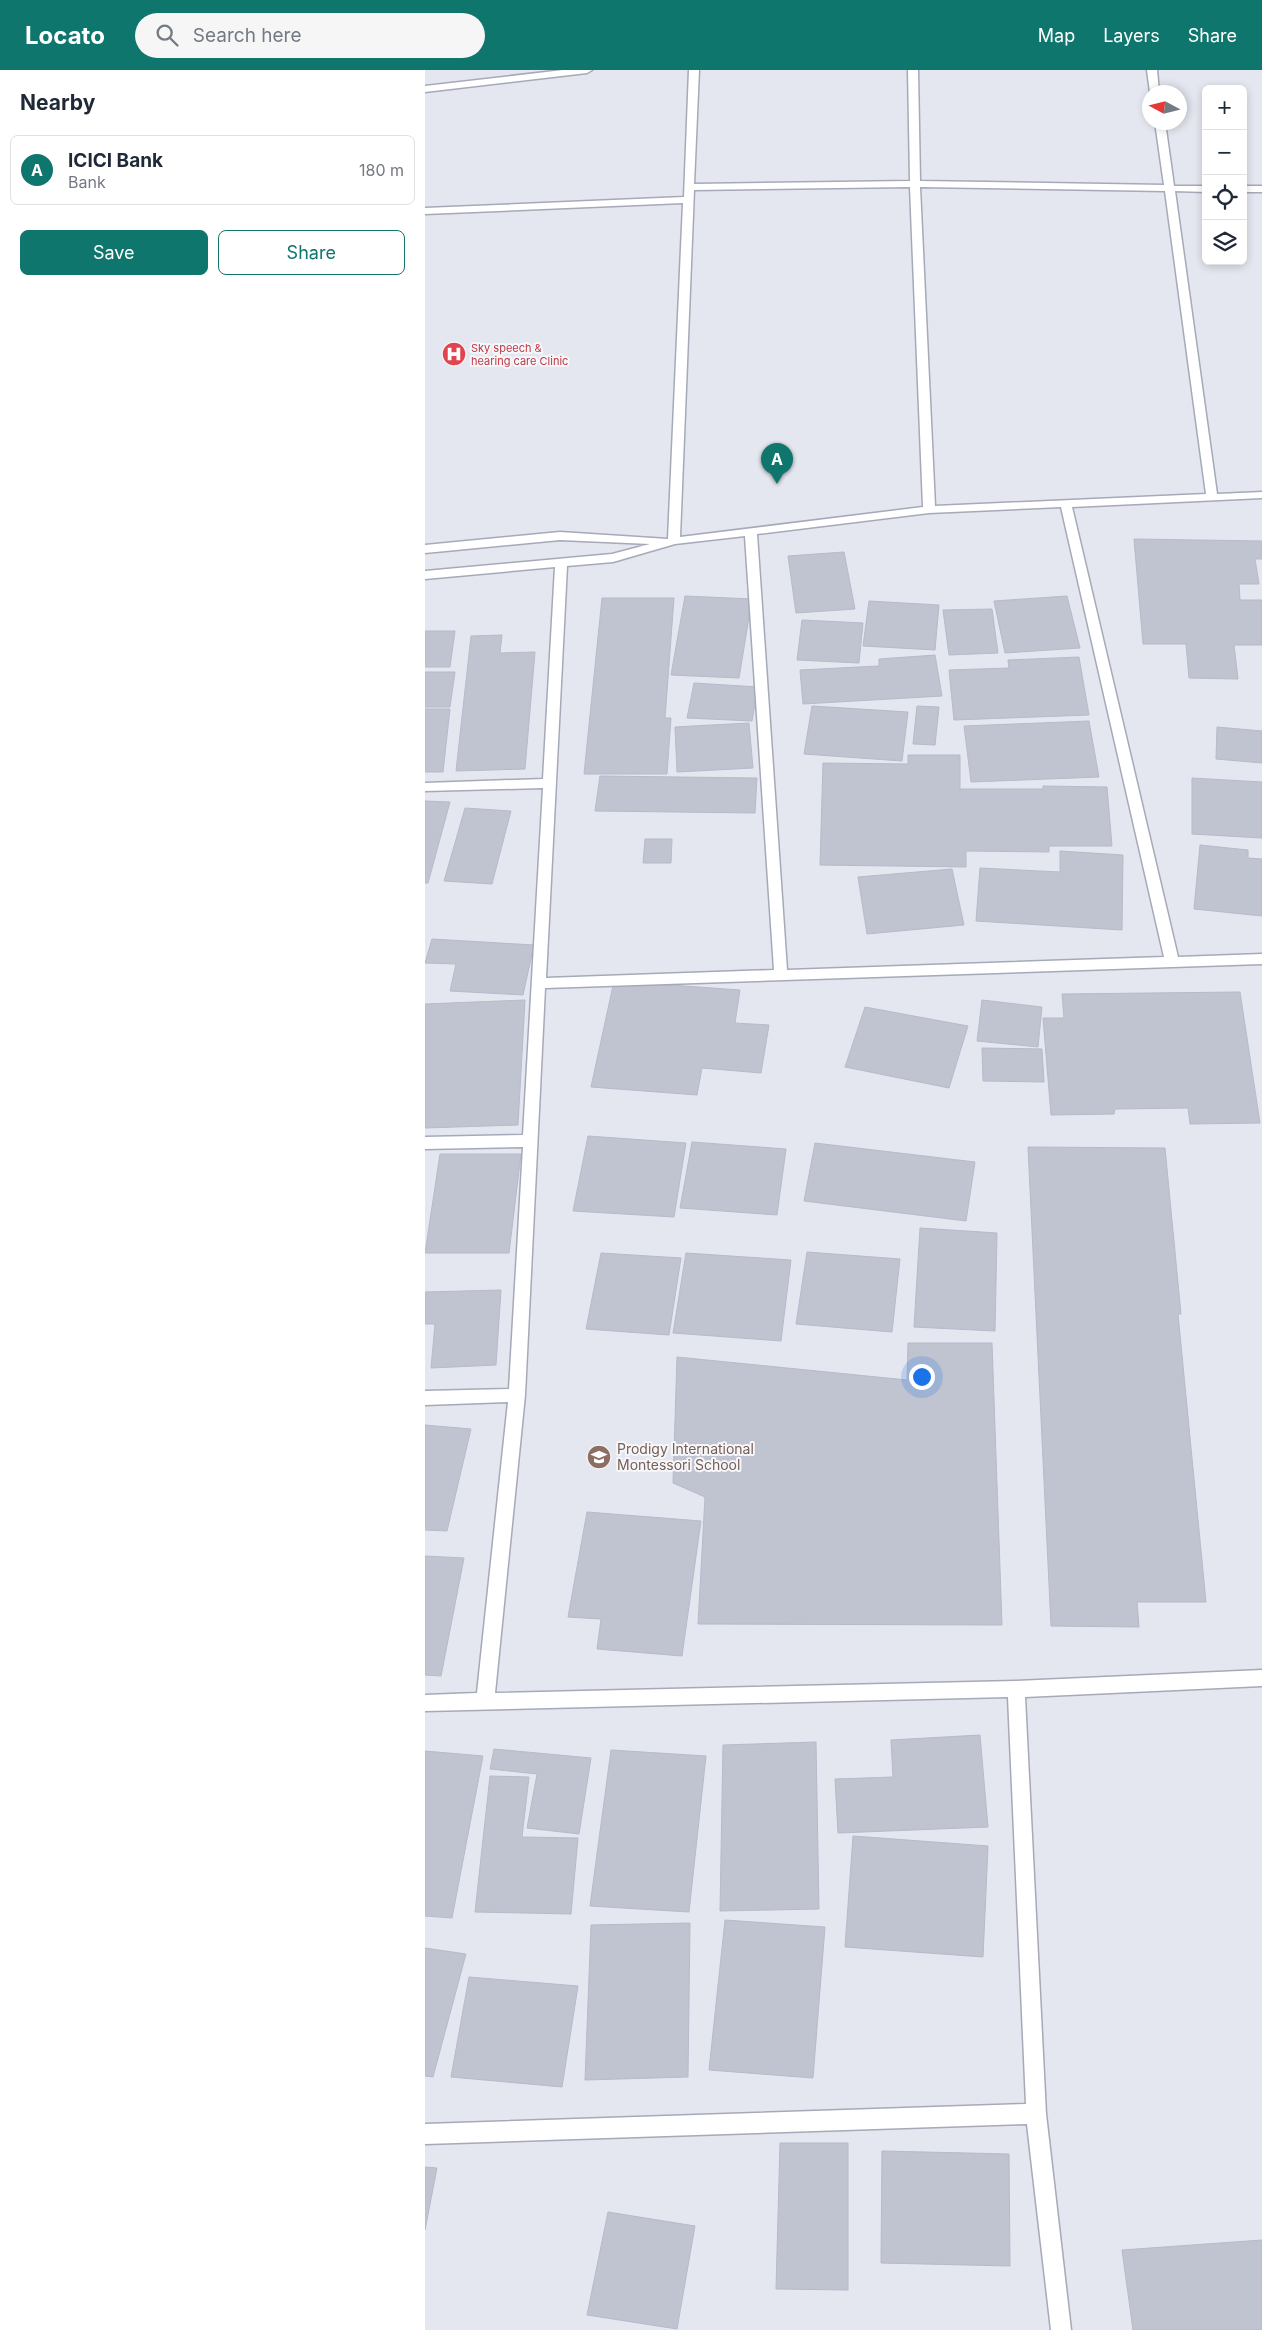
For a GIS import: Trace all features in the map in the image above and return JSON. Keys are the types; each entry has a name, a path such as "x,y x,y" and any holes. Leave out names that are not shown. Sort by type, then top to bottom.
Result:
{"street":[{"path":"425,89 587,70"},
{"path":"674,541 694,70"},
{"path":"913,70 915,184 929,510"},
{"path":"1152,70 1154,85"},
{"path":"1160,130 1212,497"},
{"path":"690,187 915,184 1202,189"},
{"path":"1247,189 1262,189"},
{"path":"425,211 688,200"},
{"path":"425,575 613,558 674,541 929,510 1262,496"},
{"path":"1066,504 1172,962"},
{"path":"751,532 781,976"},
{"path":"425,548 560,536 674,541"},
{"path":"485,1701 517,1396 561,562"},
{"path":"425,787 549,783"},
{"path":"538,983 1262,959"},
{"path":"425,1143 530,1141"},
{"path":"425,1398 517,1396"},
{"path":"425,1703 1016,1689 1262,1678"},
{"path":"1016,1689 1036,2114 1061,2330"},
{"path":"425,2134 1036,2114"}],"building":[{"path":"1134,539 1262,541 1262,559 1255,559 1259,584 1239,584 1240,600 1262,600 1262,645 1234,645 1238,679 1189,678 1186,644 1143,644"},
{"path":"844,552 855,609 796,613 788,556"},
{"path":"685,596 752,599 739,678 671,675"},
{"path":"1067,596 1080,648 1005,653 994,601"},
{"path":"602,598 674,598 665,718 671,718 667,774 584,774"},
{"path":"869,601 939,605 935,650 863,646"},
{"path":"992,609 998,653 949,655 943,610"},
{"path":"802,620 863,623 859,663 797,660"},
{"path":"425,631 455,631 450,667 425,667"},
{"path":"502,635 500,653 535,652 525,769 456,771 471,636"},
{"path":"935,655 942,696 803,704 800,670 879,666 879,659"},
{"path":"1079,657 1089,715 954,720 949,670 1009,668 1008,660"},
{"path":"425,672 455,672 450,707 425,707"},
{"path":"694,683 758,687 752,721 687,718"},
{"path":"812,706 908,712 902,761 804,754"},
{"path":"917,706 939,707 935,745 913,744"},
{"path":"425,709 450,709 443,772 425,772"},
{"path":"1089,721 1099,777 971,782 964,726"},
{"path":"749,723 753,768 677,772 675,727"},
{"path":"1217,727 1262,731 1262,763 1216,759"},
{"path":"908,755 960,755 960,789 1043,789 1043,786 1107,787 1112,846 1049,846 1049,852 966,851 966,867 820,865 823,763 908,764"},
{"path":"600,776 757,778 755,813 595,811"},
{"path":"1192,778 1262,782 1262,838 1192,834"},
{"path":"425,801 450,802 428,883 425,883"},
{"path":"465,808 511,811 492,884 444,881"},
{"path":"645,839 672,839 671,863 643,863"},
{"path":"1200,845 1248,850 1248,858 1262,859 1262,916 1194,909"},
{"path":"1060,851 1123,855 1122,930 976,921 980,868 1060,872"},
{"path":"952,869 964,925 867,934 858,877"},
{"path":"432,939 534,945 523,995 450,991 456,964 425,963"},
{"path":"614,981 740,990 735,1023 769,1025 761,1073 702,1068 697,1095 591,1087"},
{"path":"1240,992 1260,1123 1190,1124 1188,1108 1115,1109 1114,1114 1051,1115 1043,1018 1064,1018 1062,994"},
{"path":"525,1000 518,1125 425,1128 425,1004"},
{"path":"982,1000 1042,1007 1038,1047 977,1041"},
{"path":"865,1007 968,1026 949,1088 845,1067"},
{"path":"982,1048 1042,1049 1044,1082 983,1081"},
{"path":"588,1136 686,1143 674,1217 573,1211"},
{"path":"692,1142 786,1149 777,1215 680,1208"},
{"path":"815,1143 975,1162 966,1221 804,1201"},
{"path":"1028,1147 1165,1148 1181,1314 1178,1314 1206,1602 1137,1602 1139,1627 1051,1626"},
{"path":"440,1154 521,1154 509,1253 425,1253"},
{"path":"920,1228 997,1233 995,1331 914,1327"},
{"path":"807,1252 900,1259 892,1332 796,1324"},
{"path":"601,1253 681,1258 669,1335 586,1329"},
{"path":"686,1253 791,1260 781,1341 673,1333"},
{"path":"501,1290 496,1365 431,1368 435,1324 425,1324 425,1292"},
{"path":"908,1343 992,1343 1002,1625 698,1624 705,1497 673,1483 677,1357 907,1380"},
{"path":"425,1425 471,1429 447,1531 425,1530"},
{"path":"587,1512 701,1521 682,1656 597,1649 601,1619 568,1617"},
{"path":"425,1556 464,1558 441,1676 425,1675"},
{"path":"980,1735 988,1827 838,1833 835,1779 893,1777 891,1740"},
{"path":"816,1742 819,1909 720,1911 723,1745"},
{"path":"494,1749 591,1758 579,1834 527,1828 537,1774 490,1769"},
{"path":"611,1750 706,1756 689,1912 590,1906"},
{"path":"425,1751 483,1756 452,1918 425,1916"},
{"path":"490,1776 529,1777 522,1837 578,1838 571,1914 475,1912"},
{"path":"853,1836 988,1846 983,1957 845,1947"},
{"path":"725,1920 825,1927 813,2078 709,2070"},
{"path":"690,1923 688,2077 585,2080 591,1925"},
{"path":"425,1948 466,1954 433,2077 425,2076"},
{"path":"469,1977 578,1986 562,2087 451,2077"},
{"path":"780,2143 848,2143 848,2290 776,2289"},
{"path":"882,2151 1009,2154 1010,2266 881,2263"},
{"path":"425,2167 437,2168 425,2230"},
{"path":"608,2212 695,2226 677,2329 587,2315"},
{"path":"1262,2240 1262,2330 1133,2330 1122,2250"}],"place":[{"name":"Sky speech & hearing care Clinic","path":"454,354"},
{"name":"ICICI Bank","path":"777,484"},
{"name":"Prodigy International Montessori School","path":"599,1457"}]}
